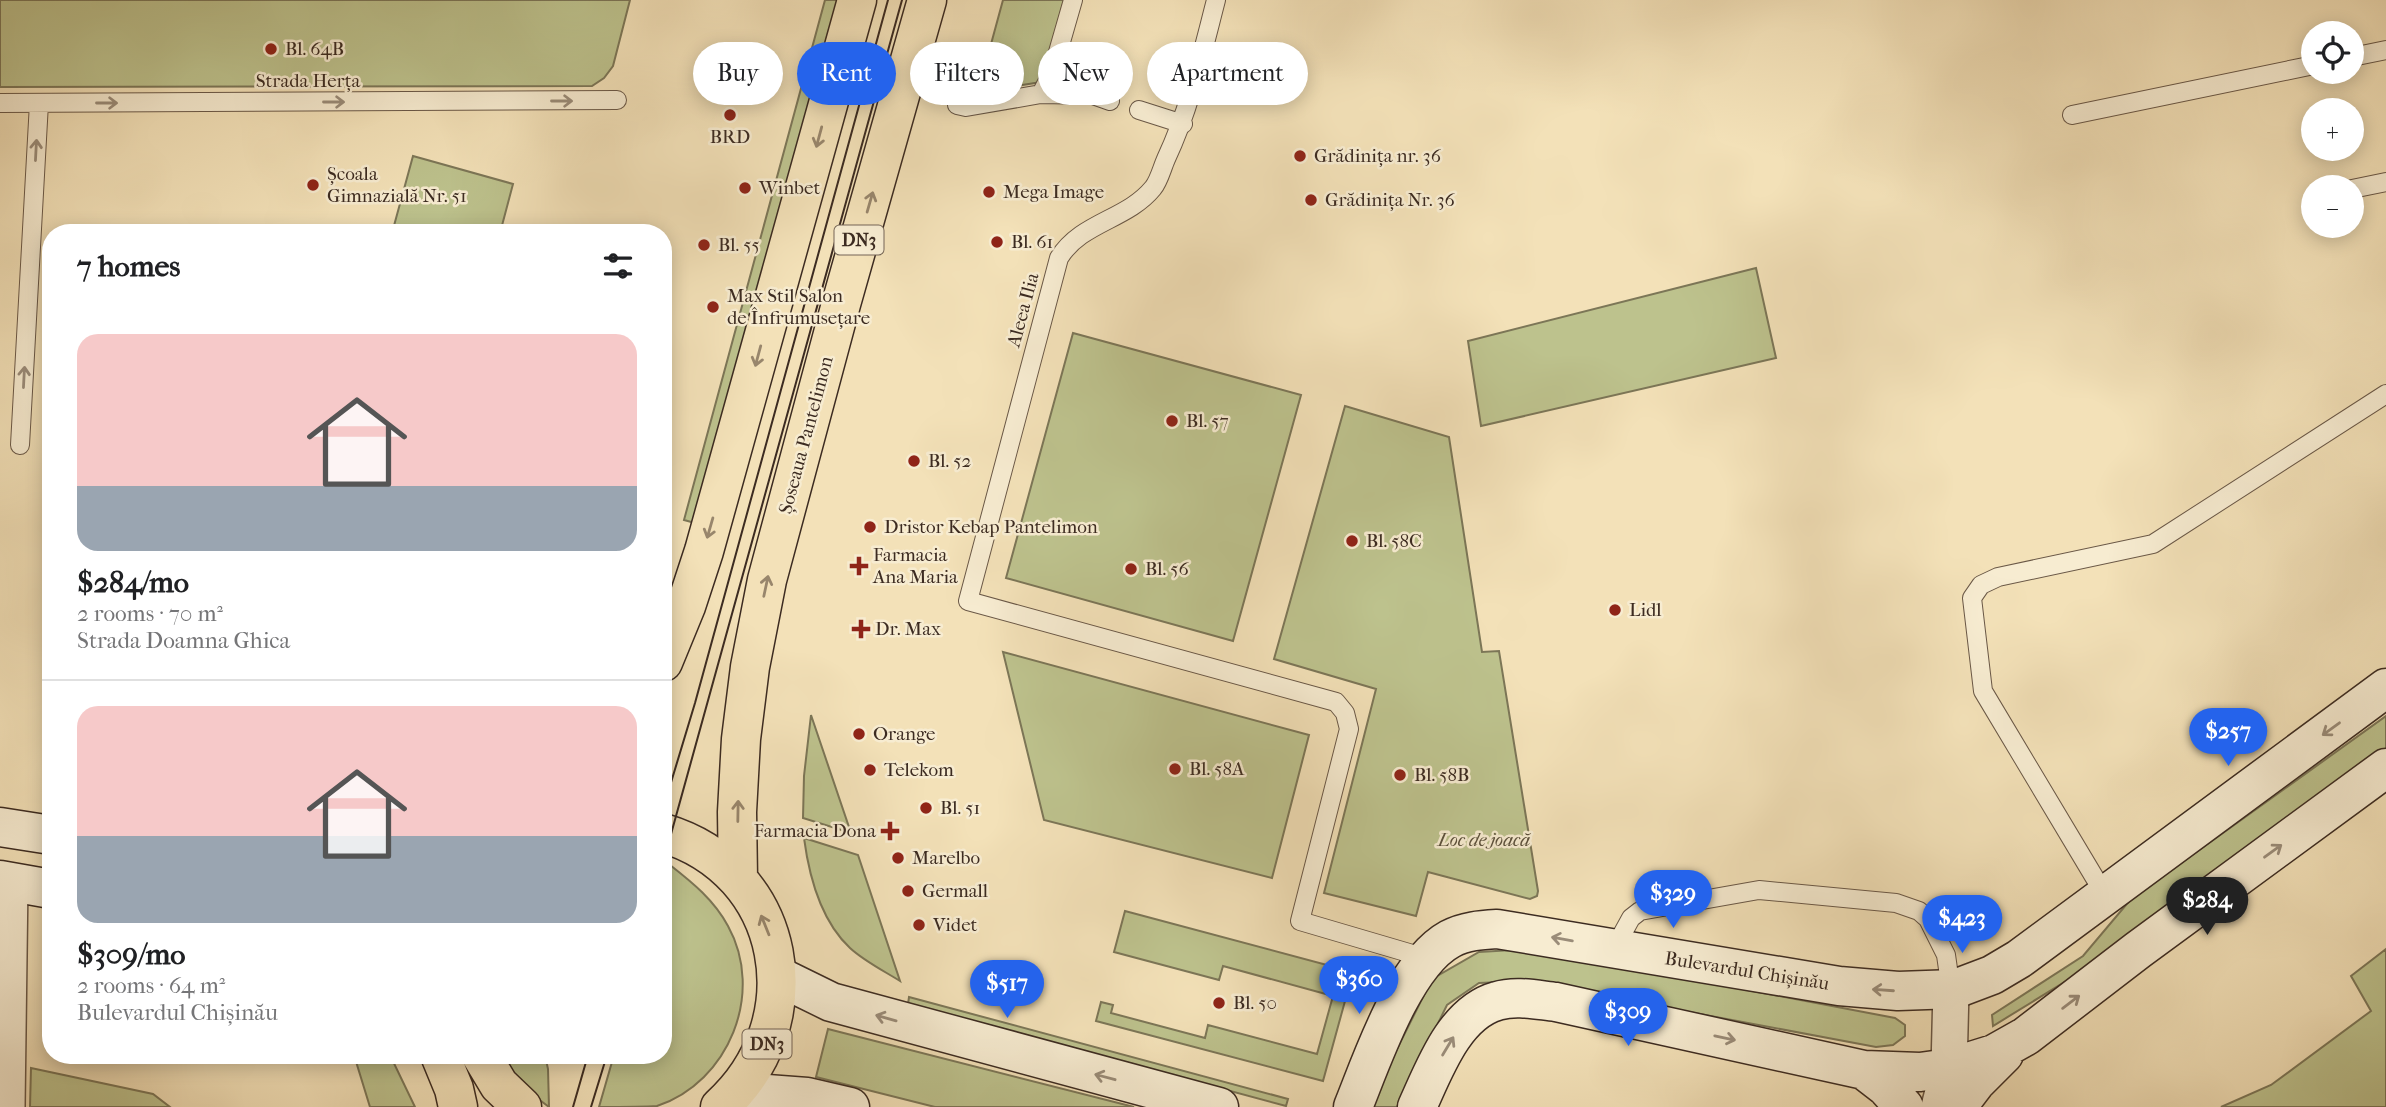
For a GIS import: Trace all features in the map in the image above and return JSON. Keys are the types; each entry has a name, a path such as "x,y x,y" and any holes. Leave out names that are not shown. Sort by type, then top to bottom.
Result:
{"main road":[{"path":"672,641 704,551 857,0"},
{"name":"Șoseaua Pantelimon","path":"738,879 737,812 741,739 750,667 767,580 815,398 927,0"},
{"name":"Bulevardul Chișinău","path":"1353,1107 1396,1006 1426,957 1449,939 1472,931 1497,929 1839,986 1898,991 1951,990 1984,978 2019,958 2386,688"},
{"path":"1957,1107 2001,1056 2026,1036 2386,768"},
{"path":"0,827 42,834"},
{"name":"DN3","path":"672,836 715,858 738,879 759,910 771,941 778,975 778,1000 765,1048 753,1070 724,1104"},
{"path":"5,881 42,887"},
{"path":"778,975 831,1002 1219,1107"},
{"path":"1417,1107 1446,1050 1474,1011 1497,1000 1521,997 1570,1005 1864,1070 1920,1072 1949,1068 1994,1054 2026,1036"},
{"path":"444,1064 458,1107"},
{"path":"483,1064 485,1107"},
{"path":"486,1064 499,1085 522,1107"},
{"path":"1864,1070 1886,1087 1904,1107"},
{"path":"724,1104 767,1094 807,1097 850,1107"}],"street":[{"path":"5,881 7,1107"},
{"path":"1939,1107 1949,1068 1951,990"}],"lane":[{"path":"1061,42 1073,0"},
{"name":"Aleea Ilia","path":"1216,0 1183,124 1153,188 1126,210 1087,229 1066,246 1059,258 968,601 1336,702 1345,713 1349,729 1300,921 1426,957"},
{"path":"2364,55 2386,50"},
{"path":"2072,115 2301,68"},
{"name":"Strada Herța","path":"0,103 617,100"},
{"path":"20,445 39,103"},
{"path":"957,105 978,105"},
{"path":"1139,110 1183,124"},
{"path":"2364,186 2386,182"},
{"path":"2105,895 1983,691 1972,598 1981,584 1998,577 2153,544 2386,394"},
{"path":"1614,949 1631,918 1640,911 1759,890 1896,903 1919,911 1928,919 1946,955 1951,990"}],"green space":[{"path":"0,0 630,0 613,66 604,78 592,86 0,87"},
{"path":"825,0 849,0 838,42 814,42"},
{"path":"1003,0 1064,0 1052,42 1038,42 1038,82 1024,85 1024,42 992,42"},
{"path":"797,103 820,105 706,526 684,520"},
{"path":"413,156 513,184 502,224 394,224"},
{"path":"1756,268 1776,358 1481,426 1468,341"},
{"path":"1073,333 1301,395 1233,641 1006,578"},
{"name":"Loc de joacă","path":"1345,406 1449,437 1482,652 1499,651 1538,891 1537,896 1530,899 1428,872 1416,916 1324,893 1376,689 1274,659"},
{"path":"1003,652 1309,735 1272,878 1044,820"},
{"path":"811,715 851,833 803,818 804,776"},
{"path":"2386,716 2386,748 2089,967 1993,1026 1992,1015 2083,956 2131,899"},
{"path":"804,838 858,855 900,981 856,953 831,924 813,882"},
{"path":"672,867 710,900 728,926 739,952 743,979 741,1006 733,1032 721,1056 704,1077 682,1094 657,1106 599,1107 611,1064 672,1064"},
{"path":"1125,911 1353,972 1323,1081 1096,1021 1101,1002 1113,1005 1111,1013 1205,1038 1208,1025 1317,1054 1333,996 1223,966 1219,980 1114,952"},
{"path":"1532,949 1895,1018 1905,1025 1905,1036 1893,1045 1876,1047 1524,981 1479,983 1447,1005 1397,1107 1368,1107 1432,979 1479,952"},
{"path":"2386,949 2386,1107 2221,1107 2271,1085 2371,1011 2351,976"},
{"path":"909,997 1288,1099 1286,1106 908,1004"},
{"path":"828,1029 1134,1107 935,1107 816,1077"},
{"path":"357,1064 394,1064 415,1107 370,1107"},
{"path":"505,1064 547,1064 549,1107 520,1085"},
{"path":"31,1068 153,1094 170,1107 30,1107"}],"tram line":[{"path":"672,779 888,0"},
{"path":"672,831 902,0"},
{"path":"573,1107 585,1064"},
{"path":"591,1107 604,1064"}],"place":[{"name":"Bl. 64B","path":"271,49"},
{"name":"BRD","path":"730,115"},
{"name":"Grădinița nr. 36","path":"1300,156"},
{"name":"Școala Gimnazială Nr. 51","path":"313,185"},
{"name":"Winbet","path":"745,188"},
{"name":"Mega Image","path":"989,192"},
{"name":"Grădinița Nr. 36","path":"1311,200"},
{"name":"Bl. 61","path":"997,242"},
{"name":"Bl. 55","path":"704,245"},
{"name":"Max Stil Salon de Înfrumusețare","path":"713,307"},
{"name":"Bl. 57","path":"1172,421"},
{"name":"Bl. 52","path":"914,461"},
{"name":"Dristor Kebap Pantelimon","path":"870,527"},
{"name":"Bl. 58C","path":"1352,541"},
{"name":"Farmacia Ana Maria","path":"859,566"},
{"name":"Bl. 56","path":"1131,569"},
{"name":"Lidl","path":"1615,610"},
{"name":"Dr. Max","path":"861,629"},
{"name":"Orange","path":"859,734"},
{"name":"Bl. 58A","path":"1175,769"},
{"name":"Telekom","path":"870,770"},
{"name":"Bl. 58B","path":"1400,775"},
{"name":"Bl. 51","path":"926,808"},
{"name":"Farmacia Dona","path":"890,831"},
{"name":"Marelbo","path":"898,858"},
{"name":"Germall","path":"908,891"},
{"name":"Videt","path":"919,925"},
{"name":"Bl. 50","path":"1219,1003"}]}
